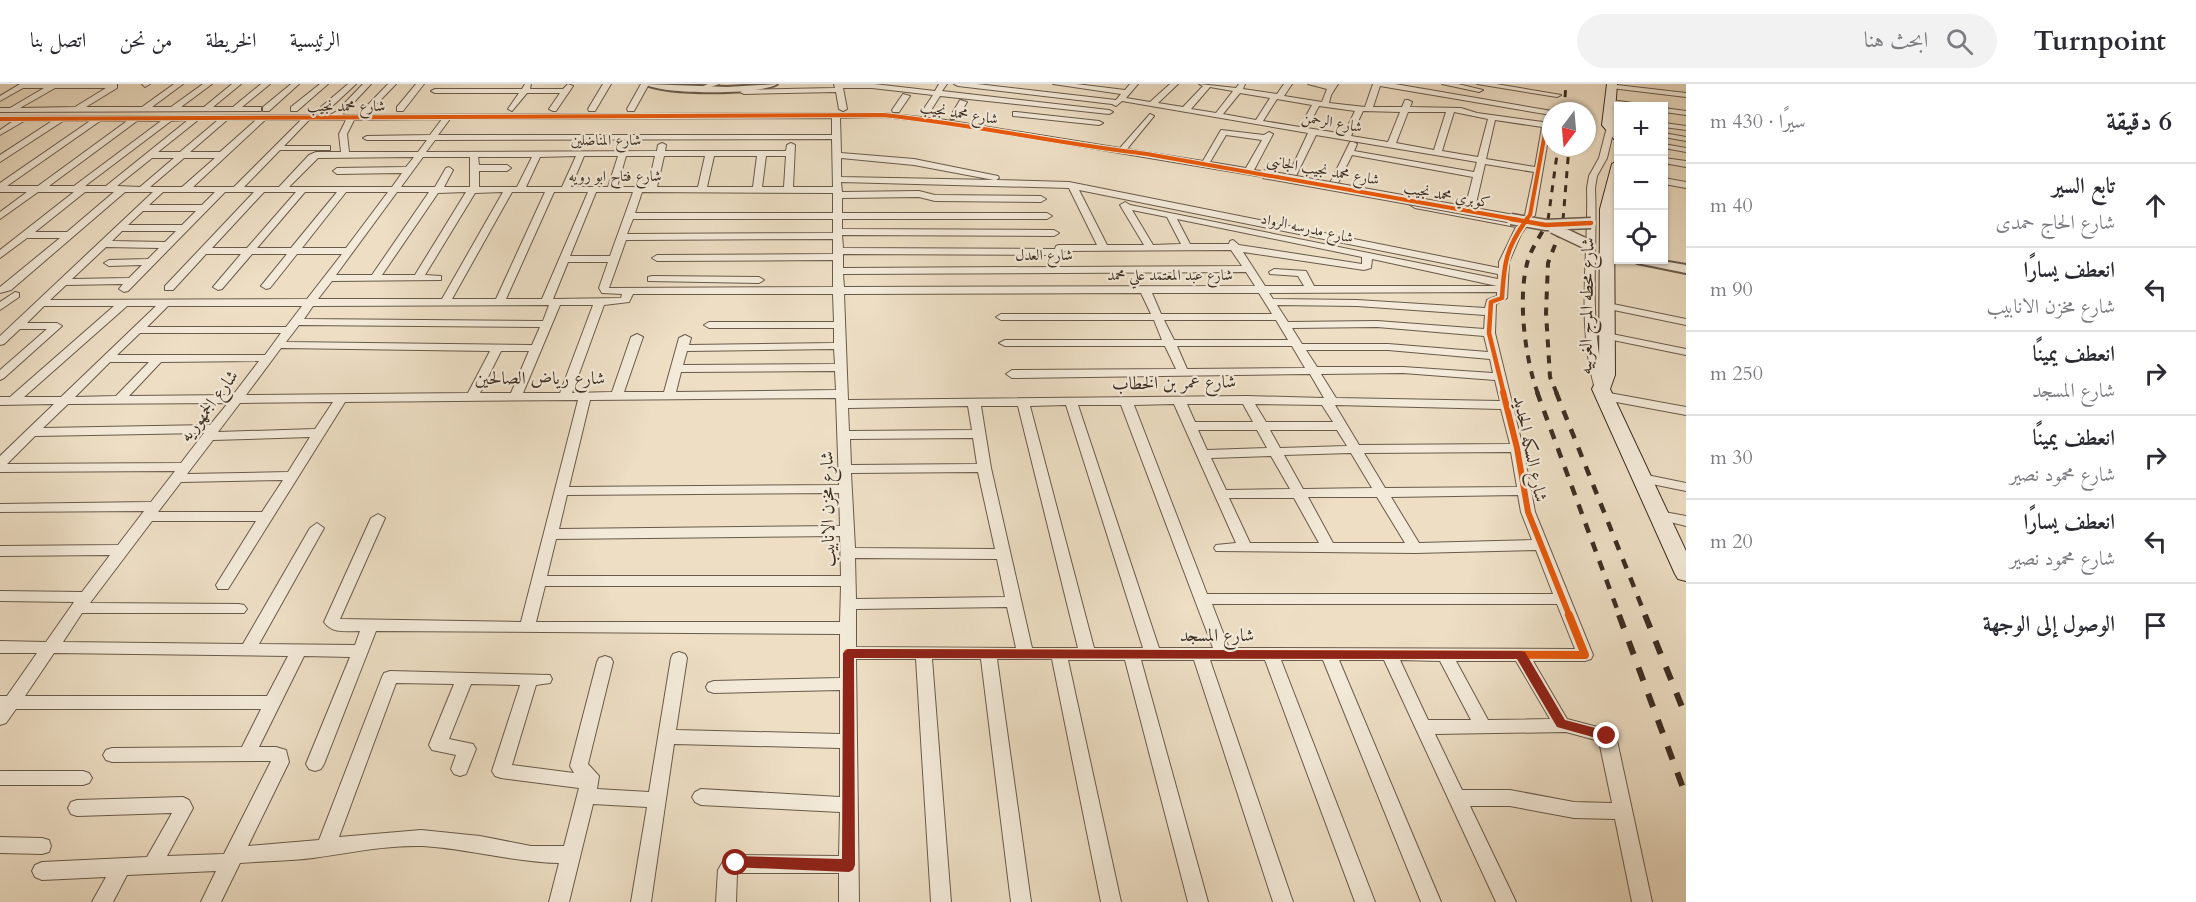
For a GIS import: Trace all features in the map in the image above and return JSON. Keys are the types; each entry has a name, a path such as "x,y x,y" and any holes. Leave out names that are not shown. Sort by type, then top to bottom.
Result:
{"main road":[{"name":"شارع محطه المرج الغربيه","path":"1614,185 1607,209 1613,250 1608,306 1607,375 1603,392 1659,515 1682,558 1686,574"}],"street":[{"path":"144,109 179,84"},
{"path":"0,112 139,114 175,109 208,84"},
{"path":"206,109 237,84"},
{"path":"235,109 266,84"},
{"path":"185,189 295,84"},
{"path":"294,109 324,84"},
{"path":"324,109 352,84"},
{"path":"330,118 337,115 367,84"},
{"path":"363,117 362,114 392,84"},
{"path":"400,109 420,84"},
{"path":"512,109 530,84"},
{"path":"592,109 608,84"},
{"path":"631,109 647,84 744,94 839,87 879,87 1109,112"},
{"path":"700,90 715,84"},
{"path":"744,94 772,84"},
{"path":"925,113 943,84"},
{"name":"شارع الرحمن","path":"958,84 1028,88 1152,104 1538,170"},
{"path":"1057,84 1127,92"},
{"path":"1092,131 1134,84"},
{"path":"1152,104 1173,84"},
{"path":"1185,110 1207,84 1240,87 1277,97 1364,110 1452,109 1492,117 1542,120"},
{"path":"1258,123 1288,84"},
{"path":"1302,130 1333,86 1312,84"},
{"path":"1334,183 1348,153 1351,139 1377,84"},
{"path":"1382,84 1441,93 1478,91 1557,95"},
{"path":"1446,84 1542,103"},
{"path":"2,96 23,85 116,85"},
{"path":"78,109 116,85"},
{"path":"12,110 52,86"},
{"path":"63,98 83,86"},
{"name":"شارع مخزن الانابيب","path":"839,87 835,155 849,604 849,902"},
{"path":"872,96 879,87"},
{"path":"1218,116 1240,87"},
{"path":"436,100 435,88 525,91 567,88"},
{"path":"554,109 567,88"},
{"path":"1028,88 1015,117 1100,123"},
{"path":"1391,146 1413,89"},
{"path":"1466,111 1478,91"},
{"path":"1478,91 1542,118"},
{"path":"1435,109 1441,93"},
{"path":"1613,111 1686,94"},
{"path":"896,110 906,96"},
{"path":"954,117 963,102"},
{"path":"43,109 53,103"},
{"path":"1613,111 1686,104"},
{"name":"شارع محمد نجيب","path":"0,112 43,109 235,109 307,118 330,118 668,117 896,110 954,117 971,123 1103,150 1146,154 1263,174"},
{"name":"شارع محمد نجيب","path":"0,119 225,118 294,109 631,109 770,113"},
{"path":"1437,153 1452,109"},
{"path":"1613,111 1603,158 1591,182 1590,340 1594,370 1603,392 1686,411"},
{"path":"1668,111 1686,113"},
{"name":"شارع محمد نجيب","path":"839,112 971,123 1124,147 1146,154"},
{"path":"1124,147 1150,116"},
{"path":"1668,116 1686,118"},
{"path":"322,189 337,171 347,153 344,129 351,117"},
{"name":"شارع الجمهوريه","path":"0,718 6,702 51,648 121,550 311,302 448,117"},
{"path":"482,137 494,117"},
{"path":"552,154 570,117"},
{"path":"652,190 668,117"},
{"path":"1470,208 1492,117"},
{"path":"0,255 169,118"},
{"path":"108,189 196,118"},
{"path":"142,189 225,118"},
{"path":"237,189 307,118"},
{"path":"0,133 22,119"},
{"path":"0,159 62,119"},
{"path":"0,188 98,119"},
{"path":"0,216 134,119"},
{"path":"1668,126 1686,128"},
{"path":"1205,164 1224,132 1267,136 1249,171"},
{"path":"1292,176 1313,132"},
{"path":"1668,136 1686,139"},
{"path":"782,192 792,137"},
{"path":"367,138 835,137"},
{"path":"1668,147 1686,150"},
{"path":"277,148 347,153"},
{"path":"1525,222 1542,150"},
{"path":"282,189 313,156 347,153"},
{"name":"شارع المناضلين","path":"347,153 790,153"},
{"path":"612,190 623,153"},
{"path":"702,190 710,153"},
{"path":"757,190 762,153"},
{"path":"1348,153 1479,175"},
{"path":"418,278 473,190 474,154"},
{"path":"520,190 537,154"},
{"path":"565,190 581,154"},
{"path":"150,155 223,155"},
{"path":"835,155 933,165 1018,184"},
{"path":"1668,161 1686,164"},
{"path":"474,168 507,168"},
{"path":"337,171 409,170"},
{"path":"375,278 449,170"},
{"name":"شارع محمد نجيب الجانبى","path":"1249,171 1334,183 1470,208 1525,222"},
{"name":"شارع محمد نجيب الجانبى","path":"1249,171 1257,175 1525,222"},
{"name":"كوبري محمد نجيب","path":"1263,174 1546,225 1591,223"},
{"path":"1668,182 1686,185"},
{"path":"836,188 1018,184 1074,186 1502,281"},
{"path":"1035,184 1075,291"},
{"path":"1074,186 1103,247"},
{"name":"شارع فتاح ابو رويه","path":"0,188 652,190 684,203 702,190 732,194 757,190 782,192 836,188"},
{"path":"836,188 920,194 935,198 1041,199"},
{"path":"0,290 7,288 123,189"},
{"path":"0,342 161,189"},
{"path":"62,282 128,285 223,189"},
{"path":"169,288 262,189"},
{"path":"218,287 303,189"},
{"path":"266,286 344,189"},
{"path":"446,301 509,189"},
{"path":"500,301 551,190"},
{"path":"516,396 546,324 566,259 593,190"},
{"path":"638,190 605,290 839,291"},
{"name":"شارع مدرسه الرواد","path":"1108,202 1502,281"},
{"path":"629,216 684,203 837,216 1047,216"},
{"path":"1125,205 1150,247"},
{"path":"141,208 204,208"},
{"path":"1171,216 1188,247"},
{"name":"شارع السكه الحديد","path":"1525,222 1507,252 1502,281 1502,298 1491,302 1489,333 1517,448 1528,512 1585,655"},
{"name":"كوبري محمد نجيب","path":"1546,225 1591,246"},
{"path":"1222,226 1314,371 1341,426 1416,548"},
{"path":"120,228 185,228"},
{"path":"622,237 1053,233"},
{"path":"25,235 69,235"},
{"path":"649,291 663,237"},
{"path":"102,244 168,245"},
{"path":"657,258 760,257 838,260 1103,247 1235,247 1362,267 1367,265 1367,255"},
{"path":"203,251 350,250"},
{"path":"1668,256 1686,259"},
{"path":"758,291 760,257"},
{"path":"566,259 615,259"},
{"name":"شارع العدل","path":"838,260 1067,270 1250,269"},
{"path":"109,263 150,262"},
{"path":"1411,264 1421,289"},
{"path":"1661,264 1686,269"},
{"path":"1274,272 1302,273 1311,290"},
{"path":"329,278 437,278"},
{"path":"652,279 759,280"},
{"name":"شارع عبد المعتمد علي محمد","path":"839,291 1421,289 1502,281"},
{"path":"1145,290 1183,372"},
{"path":"40,303 600,302 623,301 629,291"},
{"path":"0,307 15,295"},
{"path":"565,396 600,302"},
{"path":"1269,302 1357,303 1490,312"},
{"path":"6,401 124,303"},
{"path":"0,463 165,303"},
{"path":"1608,306 1686,322"},
{"path":"1001,317 1157,317 1377,324 1489,333"},
{"path":"137,330 546,324"},
{"path":"709,325 839,325"},
{"path":"0,376 57,326 18,326"},
{"path":"1607,336 1686,352"},
{"path":"617,395 637,337"},
{"path":"669,395 684,343 840,346"},
{"path":"1005,344 1388,347 1494,356"},
{"path":"278,345 537,348"},
{"path":"473,396 497,348"},
{"path":"106,359 268,358"},
{"path":"120,399 158,359"},
{"path":"676,369 841,367"},
{"path":"1012,374 1430,370 1500,377"},
{"path":"527,628 585,395"},
{"name":"شارع رياض الصالحين","path":"6,401 585,395 843,399"},
{"path":"223,585 342,397"},
{"name":"شارع عمر بن الخطاب","path":"843,399 974,403 1247,400 1506,405"},
{"path":"1247,400 1329,548"},
{"path":"1126,401 1223,654"},
{"path":"1179,401 1245,548"},
{"path":"1023,402 1088,654"},
{"path":"1071,402 1153,654"},
{"path":"974,403 984,468 1025,654"},
{"path":"1191,426 1341,426"},
{"path":"30,432 320,434"},
{"path":"845,435 980,435"},
{"path":"1203,454 1517,448"},
{"path":"0,468 293,476"},
{"path":"846,469 984,468"},
{"path":"1642,478 1686,487"},
{"path":"561,491 846,489"},
{"path":"1222,494 1523,491"},
{"path":"0,508 151,511 267,517"},
{"path":"1659,515 1686,521"},
{"path":"378,518 332,622 340,625 370,626 527,628 849,628"},
{"path":"248,649 317,528"},
{"path":"550,534 847,531"},
{"path":"1221,548 1416,548 1540,545"},
{"path":"0,551 121,550"},
{"path":"848,553 1003,554"},
{"path":"538,581 848,581"},
{"path":"0,596 82,603 239,609"},
{"path":"1201,599 1561,598"},
{"path":"849,604 1013,603"},
{"path":"315,764 370,626"},
{"path":"0,647 361,651"},
{"path":"247,754 299,650"},
{"name":"شارع المسجد","path":"848,653 1585,655"},
{"path":"924,653 941,902"},
{"path":"988,654 1021,902"},
{"path":"1059,654 1111,902"},
{"path":"1131,654 1198,902"},
{"path":"1200,654 1282,902"},
{"path":"1271,654 1365,902"},
{"path":"1329,654 1431,902"},
{"path":"1389,655 1459,798 1506,902"},
{"path":"1445,655 1483,727"},
{"path":"1521,655 1563,726"},
{"path":"641,902 679,658"},
{"path":"559,902 588,789 590,776 579,766 605,662"},
{"path":"326,847 390,676 537,679 501,771 657,800"},
{"path":"460,769 468,750 438,745 465,678"},
{"path":"714,687 849,684"},
{"path":"6,702 272,703"},
{"path":"1424,727 1563,726 1607,736 1642,902"},
{"path":"667,737 849,741"},
{"path":"112,755 280,755 281,759 211,902"},
{"path":"0,778 84,778"},
{"path":"701,797 849,806"},
{"path":"1459,798 1510,798 1574,810 1623,811"},
{"path":"77,808 183,805 184,808 152,866"},
{"path":"42,871 152,866 420,838 480,844 531,854 570,855"},
{"path":"0,845 42,846"},
{"path":"726,902 729,866 732,864 849,865"},
{"path":"102,902 122,867"}],"railway":[{"path":"1565,102 1566,84"},
{"path":"1548,220 1557,156"},
{"path":"1563,220 1568,156"},
{"path":"1538,394 1526,346 1523,292 1528,260 1549,219"},
{"path":"1557,394 1550,377 1546,313 1548,263 1563,219"},
{"path":"1537,392 1620,617"},
{"path":"1556,392 1646,617"},
{"path":"1619,615 1686,796"},
{"path":"1645,615 1686,717"}],"cycle path":[{"path":"0,119 883,115 939,121 1095,148 1147,154 1546,225 1591,223"},
{"path":"848,653 1585,655 1528,512 1517,448 1489,333 1491,302 1502,298 1504,262 1516,234 1530,215 1542,149"}],"route":[{"path":"736,863 849,865 848,653 1521,655 1563,726 1603,733 1607,736"}]}
